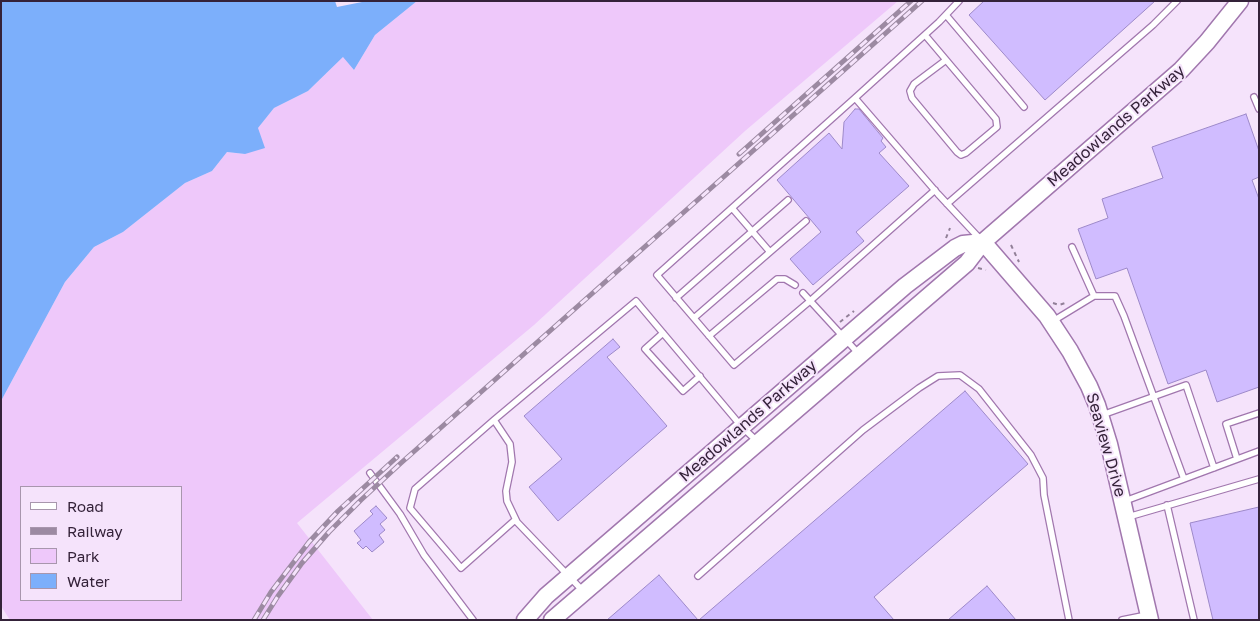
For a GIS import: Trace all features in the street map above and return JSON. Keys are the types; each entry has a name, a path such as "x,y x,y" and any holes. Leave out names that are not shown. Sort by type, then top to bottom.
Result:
{"street":[{"name":"Meadowlands Parkway","path":"552,620 967,263 983,242 1181,70 1201,49 1240,1"},
{"name":"Meadowlands Parkway","path":"526,620 546,596 905,286 955,248 963,244 983,242"},
{"name":"Seaview Drive","path":"983,242 1024,287 1052,322 1080,369 1100,415 1109,444 1150,617"}],"lane":[{"path":"935,190 810,302 734,365 657,275 856,98 959,1"},
{"path":"947,204 1153,26 1177,1"},
{"path":"946,15 1024,107"},
{"path":"926,34 996,119 996,127 966,153 961,155 912,98 910,91 914,84 946,60"},
{"path":"1254,97 1259,109"},
{"path":"856,98 947,204 983,242"},
{"path":"676,298 788,200"},
{"path":"732,208 770,252"},
{"path":"694,318 806,221"},
{"path":"1072,247 1094,296"},
{"path":"709,336 777,279 785,279 795,285"},
{"path":"803,293 860,355"},
{"path":"1052,322 1094,296 1115,296 1184,479"},
{"path":"517,522 515,520 461,568 410,508 415,489 636,301 742,427 758,442"},
{"path":"663,333 645,349 683,391 700,376"},
{"path":"698,576 863,430 938,376 960,375 979,389 1031,456 1043,478 1044,495 1070,620"},
{"path":"1100,415 1186,385 1214,468"},
{"path":"1237,459 1226,424 1259,413"},
{"path":"494,420 510,444 512,462 506,491 507,501 517,522 584,592"},
{"path":"1123,501 1259,451"},
{"path":"370,473 400,514 424,555 474,620"},
{"path":"1126,518 1259,479"},
{"path":"1167,505 1194,620"},
{"path":"1122,620 1150,617"}],"path":[{"path":"948,234 950,228"},
{"path":"1011,246 1019,263"},
{"path":"978,268 986,270"},
{"path":"1052,302 1059,306 1066,303"}],"green space":[{"path":"417,1 898,1 745,131 534,325 297,523 373,620 10,620 1,606 1,401 65,282 94,247 123,232 185,183 212,171 227,152 245,154 258,128 274,108 308,91 344,56 354,70 375,35"}],"water":[{"path":"1,1 335,1 337,7 367,1 417,1 375,35 354,70 343,57 308,91 274,108 258,128 265,148 245,154 227,152 212,171 185,183 123,232 94,247 65,282 1,401"}],"building":[{"path":"984,1 1155,1 1045,100 969,15"},
{"path":"855,109 859,109 883,138 881,141 886,147 879,153 909,186 856,232 864,241 813,285 790,259 821,232 777,180 829,133 842,149 844,122"},
{"path":"1246,114 1259,151 1259,177 1252,180 1259,199 1259,387 1217,402 1206,370 1168,384 1127,268 1096,279 1078,229 1108,218 1102,199 1163,178 1152,147"},
{"path":"613,339 620,347 607,357 667,426 558,521 529,487 562,459 524,416"},
{"path":"965,391 1028,464 874,597 894,620 699,620"},
{"path":"376,506 387,518 380,524 385,530 379,535 384,542 372,552 366,546 363,549 357,543 361,540 354,531 373,514 370,511"},
{"path":"1259,507 1259,620 1213,620 1190,523"},
{"path":"659,575 698,620 607,620"},
{"path":"987,586 1016,620 948,620"}],"railway":[{"path":"739,154 911,1"},
{"path":"263,620 302,563 361,500 922,1"},
{"path":"254,620 271,592 309,542 338,511 397,457"}]}
